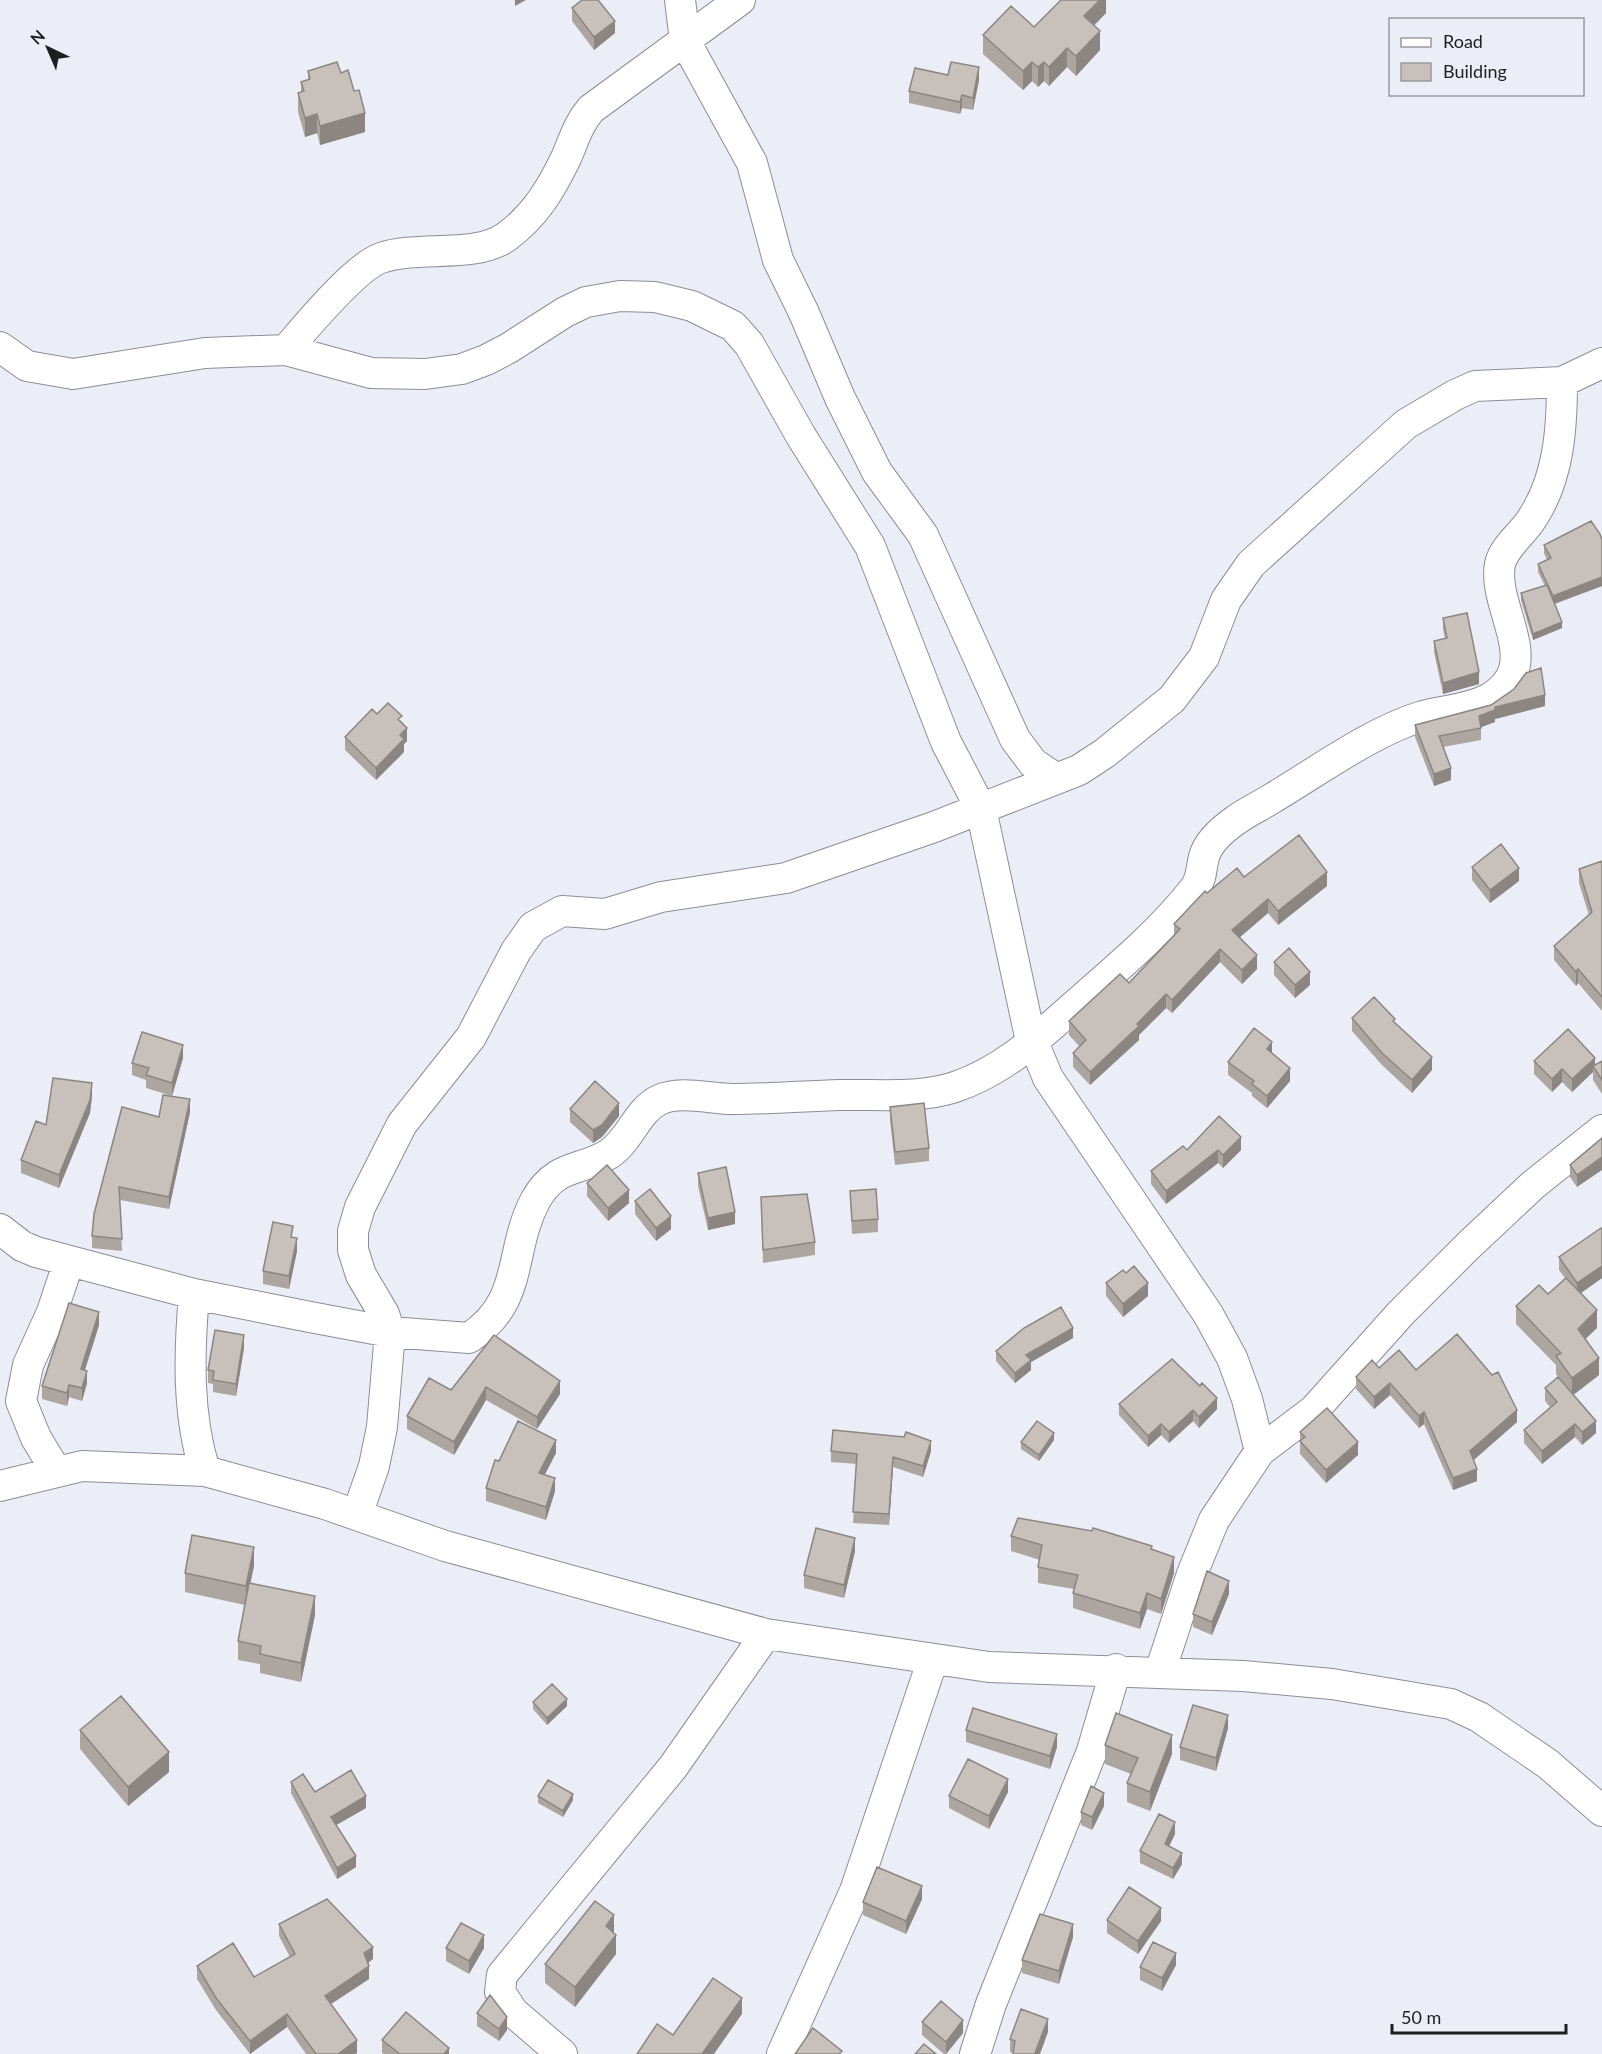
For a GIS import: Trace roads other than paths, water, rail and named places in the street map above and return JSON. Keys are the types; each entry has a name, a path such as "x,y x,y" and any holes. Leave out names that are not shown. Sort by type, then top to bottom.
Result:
{"street":[{"path":"680,0 685,41 752,163 778,260 869,459 923,535 1015,739 1034,763 1055,778"},
{"path":"286,351 345,286 379,258 410,251 482,246 506,237 530,217 549,192 577,129 591,109 741,0"},
{"path":"0,347 27,366 73,374 205,353 286,351 371,373 444,372 494,356 565,312 586,302 620,296 654,297 692,306 733,326 749,344 801,436 870,546 946,742 981,809 1033,1044 1064,1104 1149,1224 1208,1314 1232,1358 1247,1399 1260,1451"},
{"path":"357,1515 374,1466 382,1427 390,1332 384,1314 361,1275 353,1250 353,1231 360,1207 402,1124 471,1037 516,951 533,927 562,911 605,914 661,897 786,878 981,809 1093,762 1172,699 1204,657 1226,600 1251,564 1406,424 1475,386 1562,382 1602,363"},
{"path":"0,1229 22,1246 69,1261 194,1294 390,1332 469,1338 478,1332 507,1297 525,1220 538,1196 564,1171 609,1154 624,1141 648,1109 661,1099 684,1096 732,1099 923,1093 960,1085 1033,1044 1123,965 1196,886 1206,850 1234,821 1359,746 1423,716 1473,706 1500,689 1511,677 1515,648 1503,607 1500,566 1504,554 1536,513 1549,483 1560,434 1562,382"},
{"path":"1160,1672 1192,1574 1214,1520 1260,1451 1314,1410 1401,1313 1468,1246 1533,1185 1602,1130"},
{"path":"56,1471 36,1438 21,1401 28,1365 51,1314 69,1261"},
{"path":"194,1294 190,1365 197,1446 205,1471"},
{"path":"0,1486 82,1466 205,1471 357,1515 445,1546 766,1634 989,1667 1116,1669 1332,1684 1451,1704 1479,1717 1548,1764 1602,1811"},
{"path":"562,2054 513,2012 500,1992 502,1975 673,1767 766,1634"},
{"path":"782,2054 855,1891 933,1659"},
{"path":"975,2054 991,2004 1043,1869 1092,1751 1116,1669"}]}
